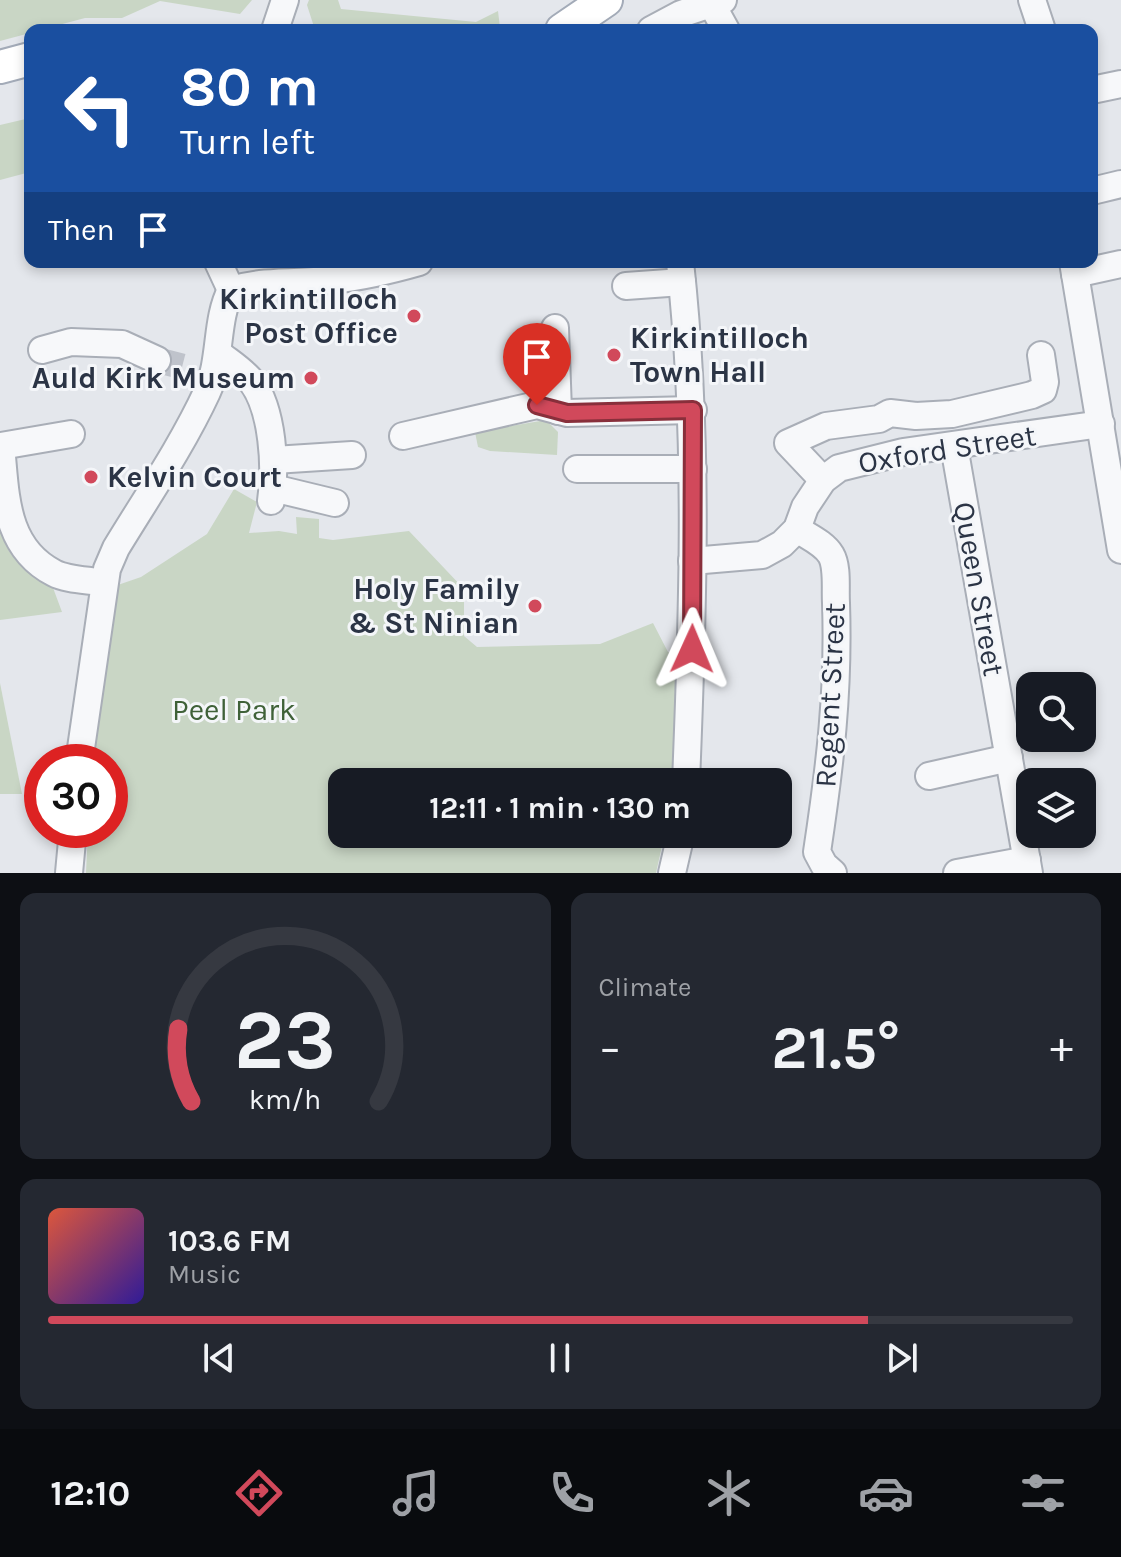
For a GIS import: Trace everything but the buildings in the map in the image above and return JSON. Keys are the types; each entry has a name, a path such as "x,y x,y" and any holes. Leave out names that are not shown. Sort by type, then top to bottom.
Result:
{"main road":[{"path":"571,24 606,0"},
{"path":"0,67 24,61"}],"street":[{"path":"277,24 285,0"},
{"path":"1032,0 1040,24"},
{"path":"662,24 717,2 724,24"},
{"path":"1098,89 1121,84"},
{"path":"1098,190 1121,184"},
{"path":"1098,266 1121,264"},
{"path":"221,268 231,290"},
{"path":"231,290 330,271 389,271 399,268"},
{"path":"1074,268 1121,550"},
{"path":"626,286 681,272 693,410 686,768"},
{"path":"82,744 104,583 116,548 208,390 207,366 222,306 231,290"},
{"path":"555,328 558,411"},
{"path":"42,350 71,342 122,344 157,360"},
{"path":"823,480 788,443 826,426 879,419 890,413 916,416 952,414 1032,395 1043,390 1045,382 1041,355"},
{"path":"207,366 252,383 265,414 274,460 272,495 335,503"},
{"path":"403,436 537,405 567,413 693,410"},
{"name":"Oxford Street","path":"692,561 762,555 782,544 797,529 805,507 823,480 839,468 903,452 1101,424"},
{"path":"71,434 1,446 8,514 23,549 55,574 104,583"},
{"name":"Queen Street","path":"954,446 1028,866"},
{"path":"274,460 352,455"},
{"path":"577,469 693,469"},
{"name":"Regent Street","path":"797,529 818,542 831,555 835,574 837,685 831,760 817,852 833,873"},
{"path":"929,776 1009,758"},
{"path":"69,873 71,848"},
{"path":"672,873 678,848"},
{"path":"957,873 1028,866"}],"green space":[{"path":"0,0 252,0 240,14 160,1 122,18 24,24 24,35 0,41"},
{"path":"309,0 338,0 341,9 476,22 498,11 500,24 313,24 307,5"},
{"path":"24,119 24,174 0,180 0,125"},
{"path":"546,420 558,432 557,455 490,451 478,447 475,432"},
{"name":"Peel Park","path":"234,489 257,502 249,533 279,531 297,534 296,517 319,519 319,538 333,540 409,531 464,589 464,636 477,647 600,644 653,623 671,653 671,660 682,682 676,768 328,768 328,848 662,848 656,873 86,873 87,848 128,848 128,744 96,744 112,587 141,577 207,534"},
{"path":"0,525 9,551 49,577 62,612 0,620"},
{"path":"0,683 22,794 0,794"}],"tunnel":[{"path":"157,360 192,369"}],"place":[{"name":"Kirkintilloch Post Office","path":"414,316"},
{"name":"Kirkintilloch Town Hall","path":"614,355"},
{"name":"Auld Kirk Museum","path":"311,378"},
{"name":"Kelvin Court","path":"91,477"},
{"name":"Holy Family & St Ninian","path":"535,606"}],"route":[{"path":"537,405 567,413 693,410 692,649"}]}
